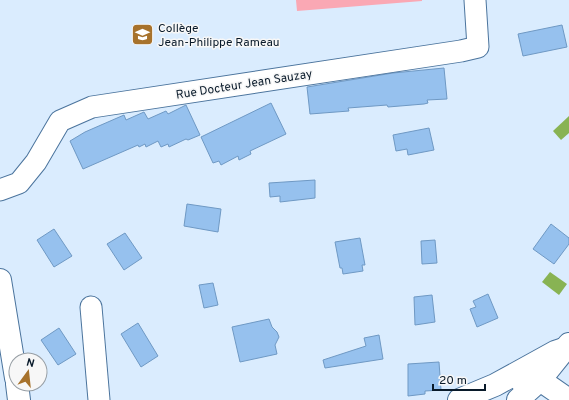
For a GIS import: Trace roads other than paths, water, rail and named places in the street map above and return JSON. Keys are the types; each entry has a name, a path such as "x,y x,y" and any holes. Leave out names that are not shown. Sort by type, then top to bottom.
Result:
{"street":[{"name":"Rue Docteur Jean Sauzay","path":"0,190 19,183 36,162 60,121 92,107 478,47 475,0"},
{"path":"0,280 12,352"},
{"path":"92,307 99,400"},
{"path":"518,400 540,380 568,347"},
{"path":"459,400 495,385 555,352 568,347"},
{"path":"529,400 540,380"},
{"path":"495,385 540,380 569,400"}],"place":[{"name":"Collège Jean-Philippe Rameau","path":"143,35"}]}
